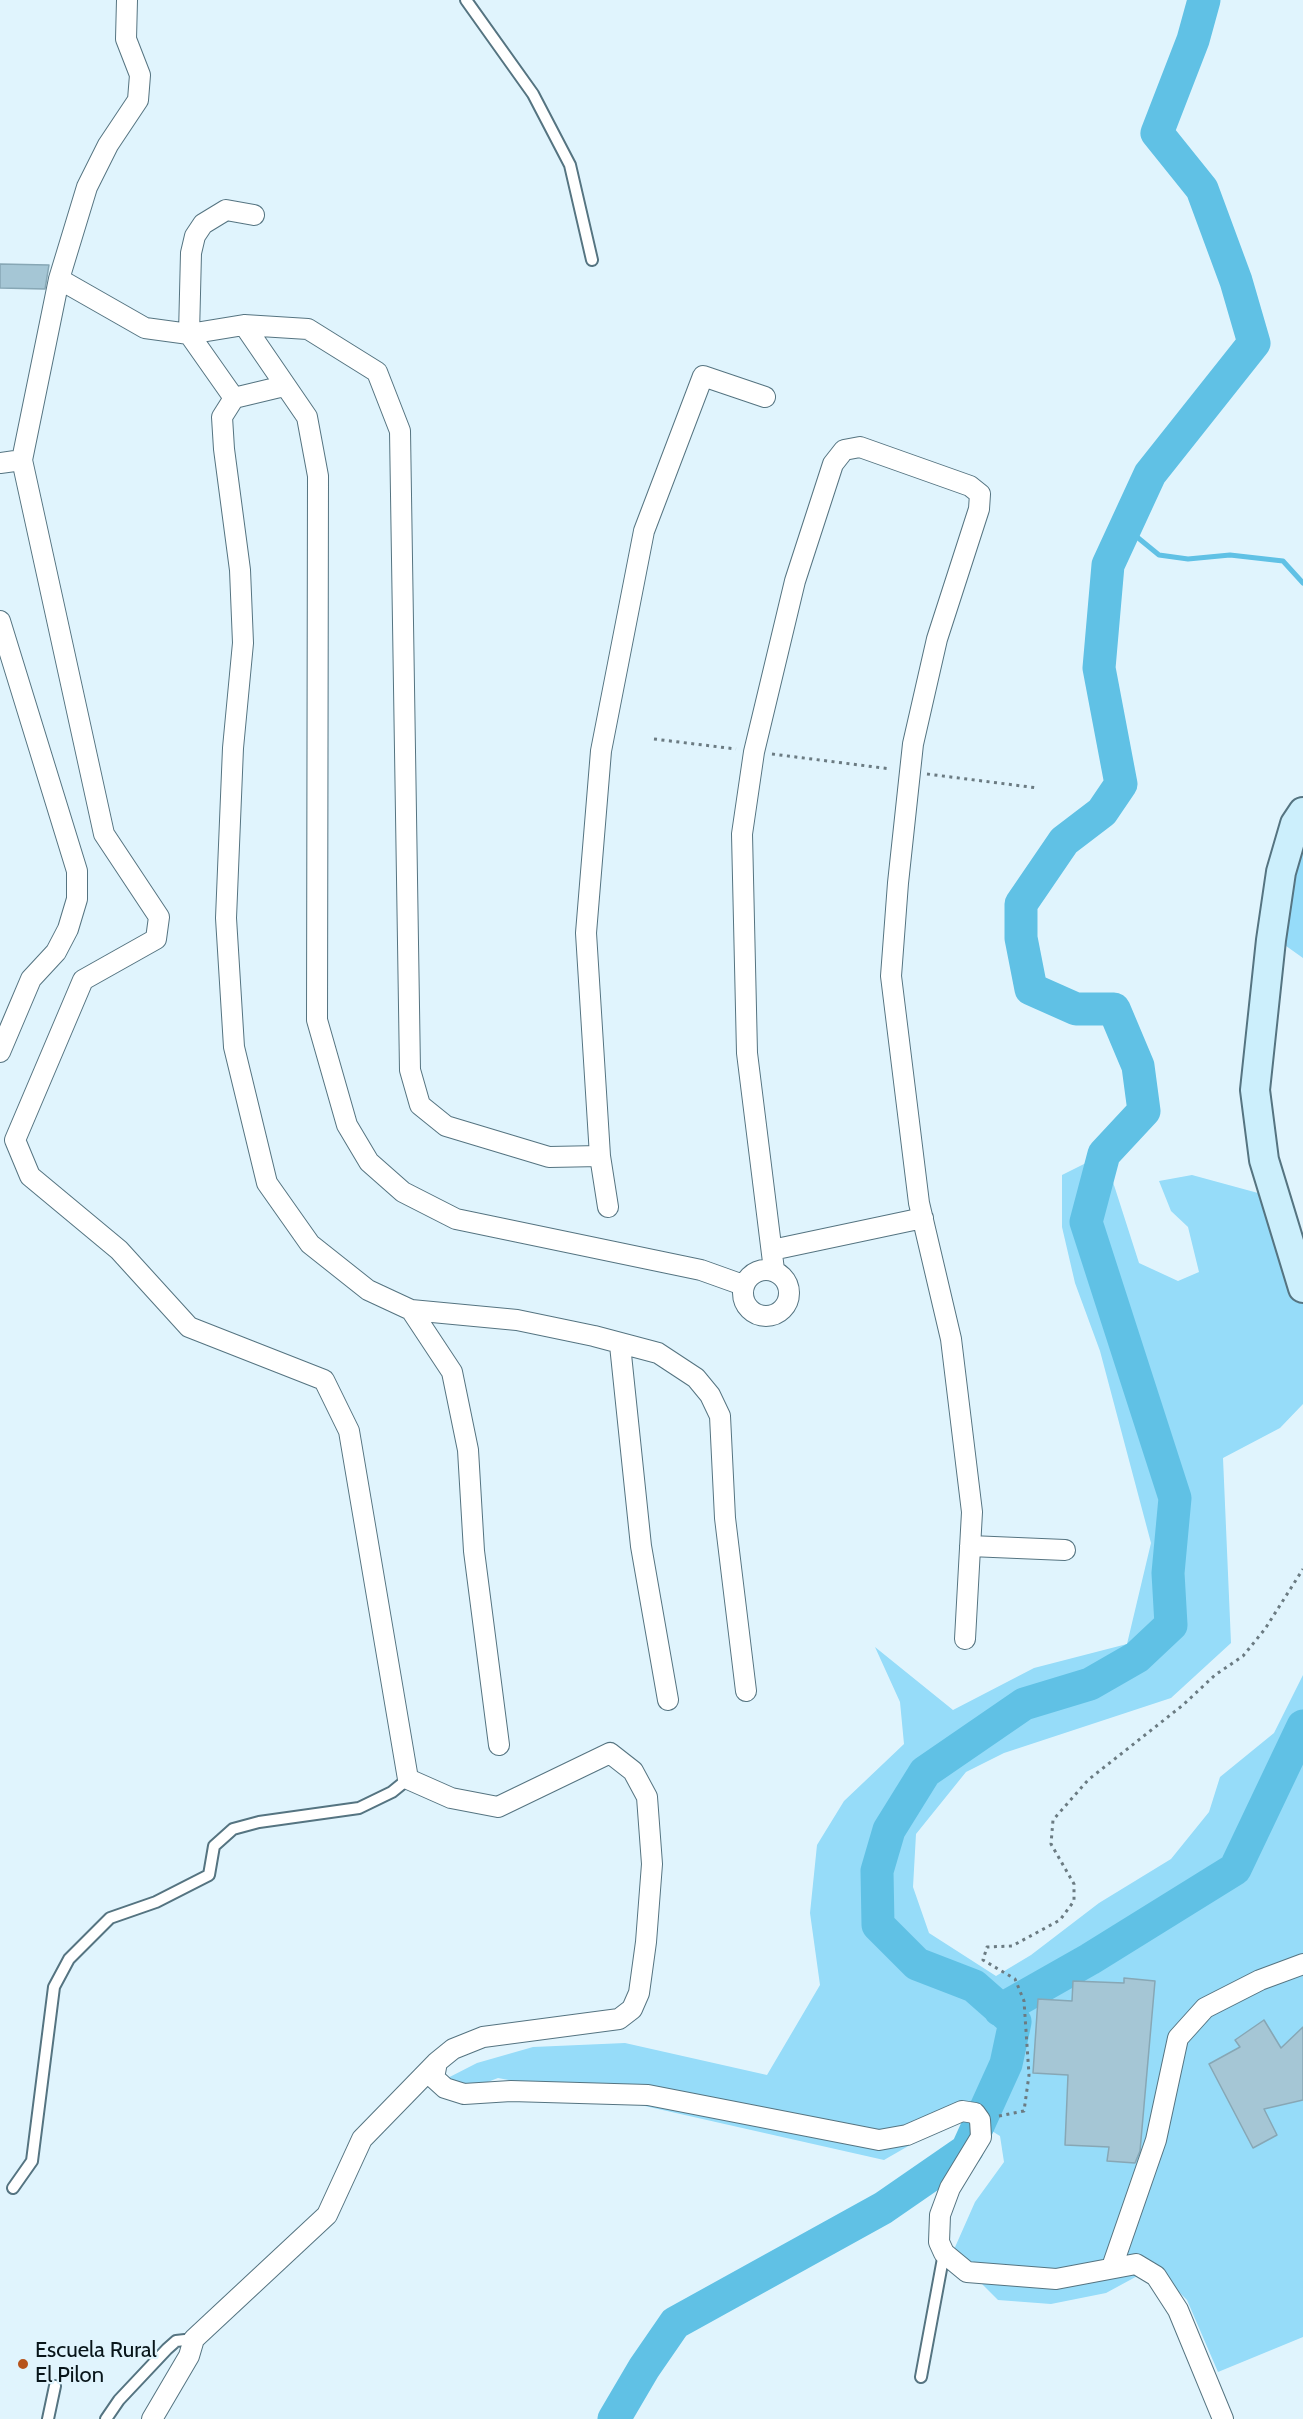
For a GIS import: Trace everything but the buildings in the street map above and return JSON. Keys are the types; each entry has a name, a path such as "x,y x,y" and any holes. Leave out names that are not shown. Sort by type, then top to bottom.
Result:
{"street":[{"path":"127,0 126,39 140,75 138,100 108,145 87,187 7,461 104,834 159,917 156,939 83,980 15,1140 30,1176 119,1250 189,1327 324,1380 349,1431 408,1779 451,1798 498,1807 610,1753 633,1771 647,1797 652,1864 646,1942 639,1993 632,2009 619,2019 483,2037 453,2049 437,2062 362,2139 327,2215 194,2339 189,2356 152,2419"},
{"path":"234,398 189,334 191,253 195,236 203,224 226,210 254,215"},
{"path":"59,279 145,328 189,334 244,325 308,329 377,372 400,431 410,1070 420,1105 446,1126 549,1157 600,1156"},
{"path":"244,325 307,417 318,476 316,1020 347,1125 369,1162 403,1192 456,1219 690,1267 743,1285"},
{"path":"608,1207 600,1156 586,933 601,751 644,531 703,376 765,396"},
{"path":"284,386 234,398 222,417 224,450 240,570 243,642 232,748 226,918 234,1047 267,1183 310,1244 368,1290 411,1310 473,1314 517,1320 594,1336 620,1345 658,1353 696,1378 710,1395 720,1416 725,1518 746,1691"},
{"path":"774,1270 747,1053 742,834 754,752 795,581 833,464 844,450 860,447 970,486 980,494 979,509 937,639 913,744 897,883 891,976 919,1203 951,1339 972,1512 965,1639"},
{"path":"0,621 77,871 77,899 68,929 56,952 31,979 0,1052"},
{"path":"1303,812 1295,824 1281,872 1270,940 1255,1090 1264,1160 1303,1288"},
{"path":"772,1250 923,1218"},
{"path":"762,1270 774,1270 784,1278 789,1289 788,1301 781,1311 770,1317 757,1316 747,1308 742,1297 743,1285 750,1275 762,1270"},
{"path":"411,1310 452,1372 468,1450 474,1551 499,1745"},
{"path":"620,1345 641,1546 668,1700"},
{"path":"970,1546 1065,1550"},
{"path":"1112,2267 1156,2140 1178,2038 1205,2008 1260,1980 1303,1964"},
{"path":"437,2062 434,2078 445,2088 464,2094 511,2091 648,2095 879,2140 907,2135 962,2111 975,2113 980,2120 981,2137 950,2188 940,2215 939,2242 944,2253 967,2272 1056,2279 1136,2264 1156,2276 1178,2310 1223,2419"}],"lane":[{"path":"466,0 533,94 570,165 592,260"},
{"path":"13,2188 32,2161 54,1988 69,1959 110,1918 156,1902 209,1875 214,1846 233,1829 259,1822 359,1808 392,1792 408,1779"},
{"path":"921,2377 944,2253"},
{"path":"106,2419 119,2400 167,2349 176,2341 194,2339"},
{"path":"48,2419 55,2386"}],"path":[{"path":"654,739 1038,788"},
{"path":"980,2120 1024,2111 1029,2075 1024,2001 1015,1979 983,1960 987,1947 1012,1946 1060,1920 1074,1901 1074,1884 1051,1844 1053,1820 1088,1780 1184,1705 1215,1675 1243,1656 1265,1629 1303,1569"}],"shaded area":[{"path":"1303,811 1303,958 1272,936"},
{"path":"1104,1154 1139,1263 1178,1281 1199,1272 1188,1227 1171,1211 1159,1181 1192,1175 1258,1193 1303,1278 1303,1404 1280,1428 1223,1458 1231,1643 1171,1698 1004,1753 966,1772 916,1834 913,1887 929,1933 996,1976 1031,1955 1099,1903 1171,1859 1209,1812 1220,1777 1274,1733 1303,1675 1303,2337 1218,2372 1187,2300 1154,2267 1106,2293 1051,2304 998,2300 952,2254 975,2202 1004,2162 1000,2136 964,2114 884,2160 636,2104 498,2078 459,2093 434,2085 477,2063 533,2047 625,2043 767,2075 820,1985 810,1913 817,1845 844,1801 904,1744 900,1702 875,1647 953,1710 1034,1668 1127,1644 1151,1543 1100,1351 1075,1283 1062,1227 1062,1175"}],"waterway":[{"path":"614,2419 644,2368 675,2323 883,2208 967,2150 1006,2064 1015,2022 974,1986 917,1964 878,1925 877,1871 889,1830 925,1772 1024,1704 1090,1684 1137,1657 1171,1625 1168,1573 1175,1498 1086,1222 1104,1154 1144,1111 1138,1066 1114,1009 1076,1009 1031,989 1021,938 1021,904 1064,841 1102,812 1121,784 1099,668 1108,565 1150,474 1254,343 1236,281 1202,189 1157,133 1193,40 1204,0"},
{"path":"1131,514 1137,537 1159,555 1188,559 1230,555 1283,561 1303,583"},
{"path":"1000,2010 1090,1959 1235,1869 1303,1726"}],"place":[{"name":"Escuela Rural El Pilon","path":"23,2364"}]}
